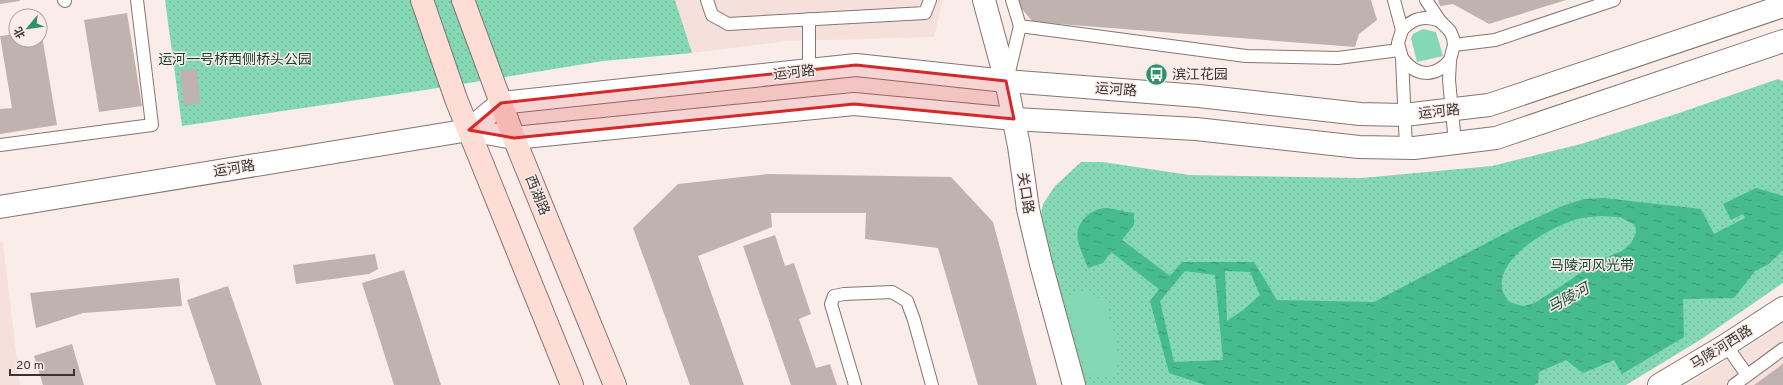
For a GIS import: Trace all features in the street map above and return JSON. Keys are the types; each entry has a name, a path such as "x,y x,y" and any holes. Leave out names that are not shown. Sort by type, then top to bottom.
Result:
{"main road":[{"name":"西湖路","path":"464,2 500,103 615,385"},
{"path":"425,7 469,130 572,385"}],"street":[{"name":"关口路","path":"984,0 1006,81 1014,119 1028,209 1041,264 1074,385"},
{"path":"1781,0 1783,6"},
{"name":"运河路","path":"500,103 856,65 1006,81 1199,96 1360,114 1404,115 1489,105 1783,6"},
{"name":"运河路","path":"0,206 469,130 514,138 854,104 1014,119 1196,129 1359,147 1406,148 1496,138 1783,41"},
{"path":"469,130 500,103"},
{"name":"马陵河西路","path":"1659,385 1726,345 1783,308"}],"lane":[{"path":"0,145 152,125 137,0"},
{"path":"707,0 712,15 728,24 925,12 930,0"},
{"path":"1006,81 1020,26 1012,0"},
{"path":"1394,0 1402,30"},
{"path":"1426,0 1440,21 1450,31 1454,45 1450,60 1450,80 1455,143"},
{"path":"1454,45 1495,40 1614,0"},
{"path":"1406,148 1398,43 1402,30 1408,24 1423,18 1432,18 1440,21"},
{"path":"808,70 809,19"},
{"path":"1020,26 1246,56 1338,58 1400,54"},
{"path":"1400,54 1407,66 1422,73 1438,71 1450,60"},
{"path":"855,385 831,304 834,296 844,294 892,292 907,301 914,320 932,385"},
{"path":"1726,345 1747,375"},
{"path":"1734,385 1783,349"}],"highlighted area":[{"path":"856,65 1006,81 1014,119 854,104 514,138 469,130 501,103"}],"shaded area":[{"path":"675,0 943,0 934,37 787,41 692,53"},
{"path":"0,243 3,243 20,385 0,385"},
{"path":"1783,324 1783,385 1687,385"}],"green space":[{"name":"运河一号桥西侧桥头公园","path":"165,0 675,0 692,53 603,61 425,90 182,126"},
{"path":"1423,29 1436,32 1443,56 1417,62 1411,38 1413,34"},
{"name":"马陵河风光带","path":"1778,79 1783,81 1783,283 1700,340 1626,385 1084,385 1040,219 1043,204 1055,186 1081,162 1103,162 1189,175 1362,178 1492,166 1581,144 1673,115"},
{"path":"1087,291 1106,303 1120,361 1112,376 1086,374 1064,297"}],"water":[{"name":"马陵河","path":"1756,188 1783,196 1783,250 1769,264 1755,271 1734,298 1683,299 1684,337 1622,374 1614,360 1583,373 1566,360 1539,372 1538,383 1534,385 1205,385 1169,373 1150,301 1159,289 1111,252 1103,263 1088,268 1077,235 1081,223 1089,214 1095,211 1107,208 1134,213 1134,225 1122,240 1170,276 1182,262 1254,262 1277,300 1374,302 1521,225 1562,206 1584,199 1604,198 1701,209 1714,234 1745,218 1743,214 1731,220 1723,204","holes":["1600,216 1620,217 1635,225 1636,233 1631,243 1622,251 1602,259 1535,303 1523,306 1509,302 1502,290 1503,276 1508,265 1517,254 1528,244 1554,228 1578,219","1185,271 1215,275 1223,360 1174,362 1160,301","1225,271 1250,272 1260,295 1243,310 1227,321"]}],"building":[{"path":"0,0 20,0 20,1 0,4"},
{"path":"1017,0 1371,0 1377,20 1359,34 1355,47 1033,22 1021,8"},
{"path":"1438,0 1566,0 1489,24 1453,4 1440,6"},
{"path":"127,13 142,106 99,112 84,20"},
{"path":"8,35 8,48 44,48 57,125 0,134 0,109 12,108 0,36"},
{"path":"197,69 200,103 184,105 180,70"},
{"path":"768,174 951,177 993,222 1037,385 978,385 938,248 865,239 866,213 771,213 772,227 698,256 744,385 690,385 633,228 678,184"},
{"path":"775,235 785,266 794,263 811,314 799,319 816,368 830,364 837,385 791,385 743,246"},
{"path":"375,254 378,269 369,274 296,284 293,265"},
{"path":"404,270 441,385 394,385 362,283"},
{"path":"179,278 182,306 83,313 36,328 30,293"},
{"path":"228,286 262,385 216,385 187,300"},
{"path":"72,344 84,385 43,385 34,356"},
{"path":"1783,364 1783,385 1754,385"}],"place":[{"name":"滨江花园","path":"1156,74"}]}
